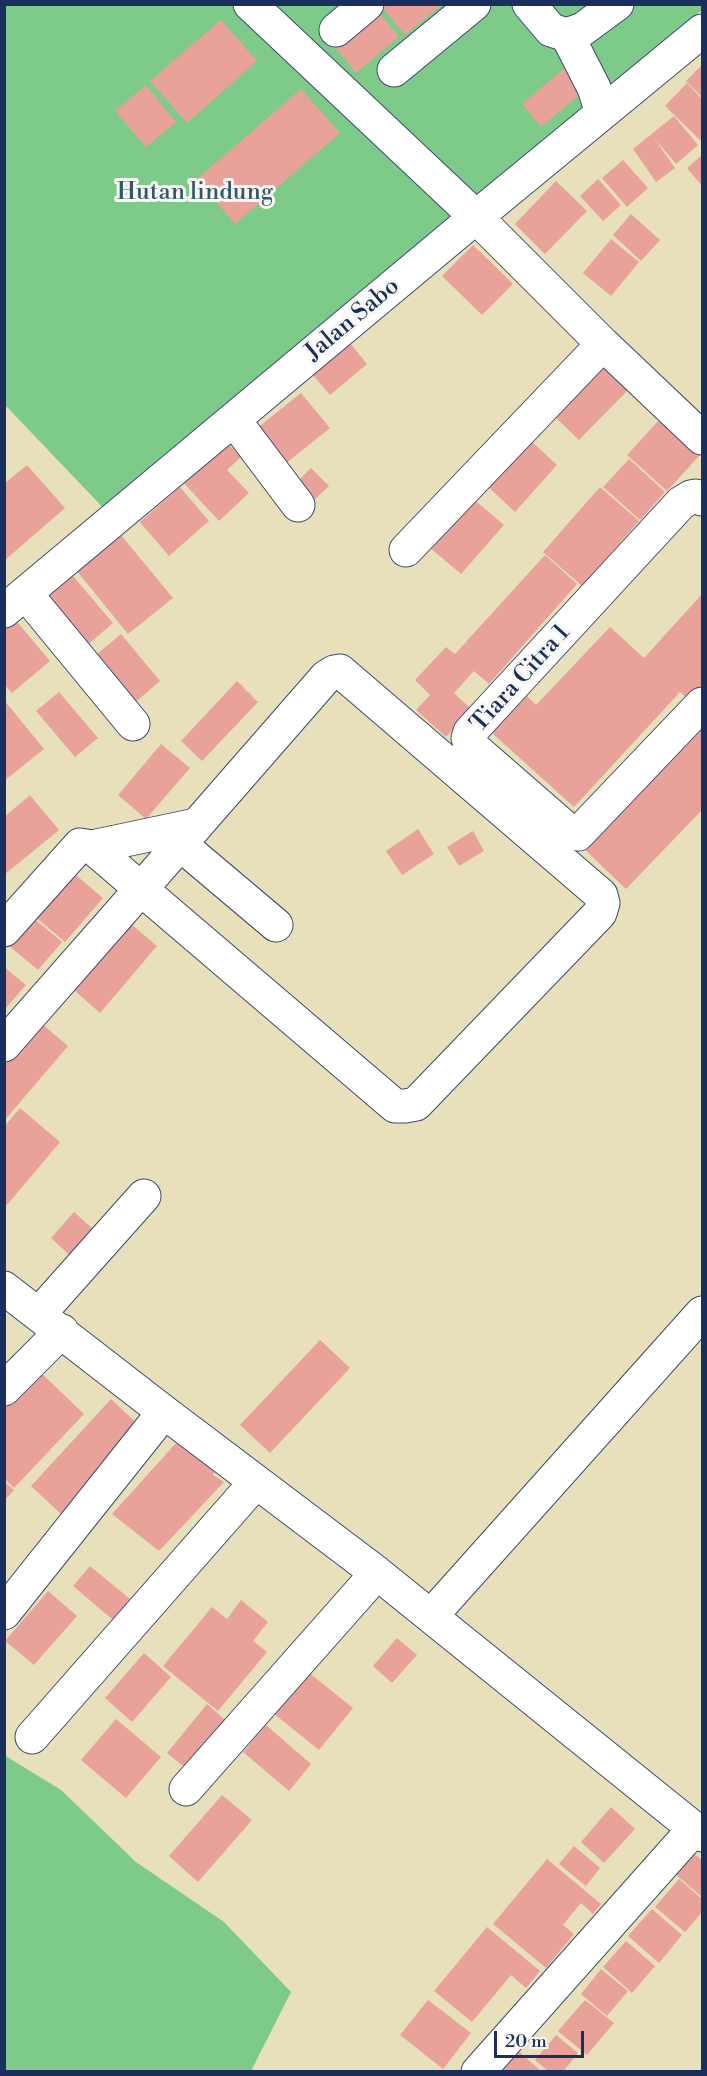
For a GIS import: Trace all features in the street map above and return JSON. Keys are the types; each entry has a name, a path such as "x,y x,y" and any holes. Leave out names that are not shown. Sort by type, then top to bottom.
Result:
{"street":[{"path":"250,4 476,217 603,344 702,438"},
{"path":"336,30 367,4"},
{"path":"394,70 474,4"},
{"path":"528,4 551,30 567,35 583,29 617,4"},
{"name":"Jalan Sabo","path":"15,602 702,31"},
{"path":"567,35 594,88 602,113"},
{"path":"406,550 603,344"},
{"path":"234,420 298,505"},
{"name":"Tiara Citra 1","path":"702,499 696,496 681,503 470,732 468,738 470,745 574,834 578,834 702,705"},
{"path":"15,602 133,724"},
{"path":"4,1045 141,889 326,677 334,672 340,671 601,895 603,903 600,913 416,1104 395,1106 141,889 92,847"},
{"path":"4,930 80,845 92,847 188,835"},
{"path":"188,835 276,925"},
{"path":"4,1389 144,1196"},
{"path":"4,1288 377,1573 698,1831 478,2072"},
{"path":"431,1616 702,1313"},
{"path":"4,1613 164,1412"},
{"path":"33,1737 256,1482"},
{"path":"186,1789 377,1573"}],"green space":[{"name":"Hutan lindung","path":"5,5 702,5 702,10 480,196 111,516 5,405"},
{"path":"4,1755 61,1790 136,1862 224,1922 291,1992 251,2071 5,2071"}],"building":[{"path":"382,4 443,4 405,35 381,6"},
{"path":"377,10 399,37 356,73 334,46"},
{"path":"221,20 257,61 187,123 150,81"},
{"path":"572,62 591,85 541,127 522,104"},
{"path":"702,65 702,97 686,81"},
{"path":"687,83 702,99 702,142 665,106"},
{"path":"146,85 176,122 146,147 115,111"},
{"path":"301,89 340,133 235,224 197,179"},
{"path":"674,116 698,145 676,164 654,138 675,168 656,182 633,149"},
{"path":"702,155 702,186 687,168"},
{"path":"623,160 648,188 627,207 602,178"},
{"path":"598,179 621,205 603,221 580,196"},
{"path":"556,181 587,211 545,254 515,224"},
{"path":"631,214 660,240 641,261 613,235"},
{"path":"611,239 639,262 611,296 583,273"},
{"path":"473,245 513,284 482,315 442,276"},
{"path":"345,337 367,364 330,395 308,369"},
{"path":"601,359 630,388 579,440 550,412"},
{"path":"301,393 330,428 280,468 251,433"},
{"path":"660,419 700,455 667,491 627,455"},
{"path":"526,436 557,465 515,512 484,483"},
{"path":"224,439 241,457 227,470 249,493 219,521 181,480"},
{"path":"629,459 665,492 640,520 603,487"},
{"path":"27,465 65,508 4,561 4,484"},
{"path":"311,468 329,486 311,503 294,485"},
{"path":"180,487 209,521 169,556 140,522"},
{"path":"600,487 639,521 582,586 543,552"},
{"path":"472,498 504,525 461,574 429,547"},
{"path":"116,529 173,598 128,634 72,565"},
{"path":"545,555 577,584 489,684 474,671 454,693 471,709 446,737 416,710 430,695 415,680 446,647 455,654"},
{"path":"73,576 113,623 84,648 44,600"},
{"path":"702,594 702,687 690,701 680,692 574,807 492,733 527,696 536,705 610,627 644,658"},
{"path":"13,617 50,661 12,693 4,684 4,624"},
{"path":"121,634 160,681 131,706 91,659"},
{"path":"237,681 258,702 202,761 181,741"},
{"path":"59,692 98,738 75,757 36,711"},
{"path":"4,700 44,749 4,781"},
{"path":"702,722 702,810 626,889 582,847"},
{"path":"161,744 190,768 146,819 118,795"},
{"path":"30,795 59,830 4,875 4,817"},
{"path":"418,829 434,854 402,875 386,851"},
{"path":"473,831 484,851 459,866 447,847"},
{"path":"71,871 103,898 65,942 33,915"},
{"path":"31,916 62,942 38,970 8,945"},
{"path":"124,918 157,946 100,1013 67,984"},
{"path":"4,967 26,985 4,1010"},
{"path":"35,1018 68,1046 4,1121 4,1055"},
{"path":"20,1108 60,1142 7,1205 4,1202 4,1127"},
{"path":"74,1212 102,1237 78,1263 51,1238"},
{"path":"320,1340 350,1368 270,1453 240,1425"},
{"path":"39,1371 84,1414 14,1488 4,1478 4,1407"},
{"path":"111,1399 144,1430 64,1517 31,1486"},
{"path":"177,1442 188,1451 194,1444 218,1466 213,1475 224,1482 159,1551 112,1514"},
{"path":"4,1481 14,1490 4,1501"},
{"path":"90,1566 130,1599 113,1620 73,1586"},
{"path":"48,1591 77,1616 34,1665 5,1641"},
{"path":"241,1600 268,1622 253,1641 267,1652 218,1711 163,1666 212,1607 227,1619"},
{"path":"397,1638 417,1655 392,1683 373,1666"},
{"path":"144,1653 171,1677 132,1722 105,1698"},
{"path":"307,1671 353,1708 319,1750 273,1713"},
{"path":"207,1704 232,1726 193,1774 167,1753"},
{"path":"116,1719 161,1757 126,1798 81,1760"},
{"path":"266,1725 311,1764 289,1791 243,1752"},
{"path":"222,1795 252,1820 198,1882 169,1856"},
{"path":"611,1807 635,1829 604,1863 581,1842"},
{"path":"574,1846 600,1868 586,1886 559,1864"},
{"path":"692,1852 702,1860 702,1897 674,1873"},
{"path":"547,1859 601,1904 593,1914 581,1903 563,1925 574,1934 546,1968 493,1924"},
{"path":"679,1879 702,1899 702,1912 685,1932 655,1907"},
{"path":"652,1909 682,1935 659,1963 628,1936"},
{"path":"487,1927 540,1971 526,1988 511,1975 472,2022 434,1991"},
{"path":"626,1941 655,1966 632,1993 603,1967"},
{"path":"601,1969 628,1991 607,2016 581,1994"},
{"path":"428,2000 471,2033 443,2069 400,2035"},
{"path":"585,2000 614,2023 587,2055 558,2031"},
{"path":"556,2035 578,2053 563,2072 549,2072 535,2060"},
{"path":"513,2046 542,2072 492,2072"}]}
